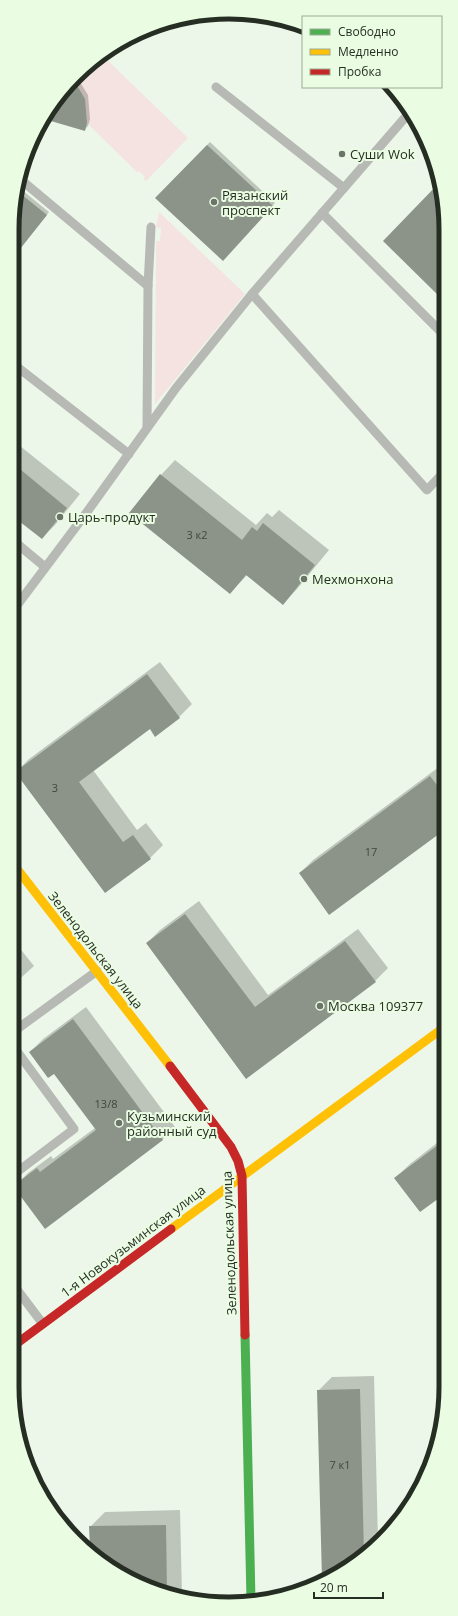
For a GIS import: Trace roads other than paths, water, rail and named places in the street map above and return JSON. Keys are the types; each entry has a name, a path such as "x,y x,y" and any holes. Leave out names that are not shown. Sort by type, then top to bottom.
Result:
{"street":[{"name":"Зеленодольская улица","path":"19,871 97,970 231,1147 238,1161 242,1176 250,1596"},
{"name":"1-я Новокузьминская улица","path":"19,1342 439,1031"}],"lane":[{"path":"216,87 344,188"},
{"path":"19,603 87,512 129,454 147,426 176,388 252,294 406,116"},
{"path":"24,183 148,286"},
{"path":"322,213 439,330"},
{"path":"147,426 148,286 152,227"},
{"path":"252,294 427,490 439,477"},
{"path":"19,368 129,454"},
{"path":"19,545 45,567"},
{"path":"19,1028 97,970"},
{"path":"19,1054 74,1129 19,1170"},
{"path":"19,1292 43,1324"}],"place":[{"name":"Суши Wok","path":"342,154"},
{"name":"Рязанский проспект","path":"214,202"},
{"name":"Царь-продукт","path":"60,517"},
{"name":"Мехмонхона","path":"304,579"},
{"name":"Москва 109377","path":"320,1006"},
{"name":"Кузьминский районный суд","path":"119,1123"}]}
